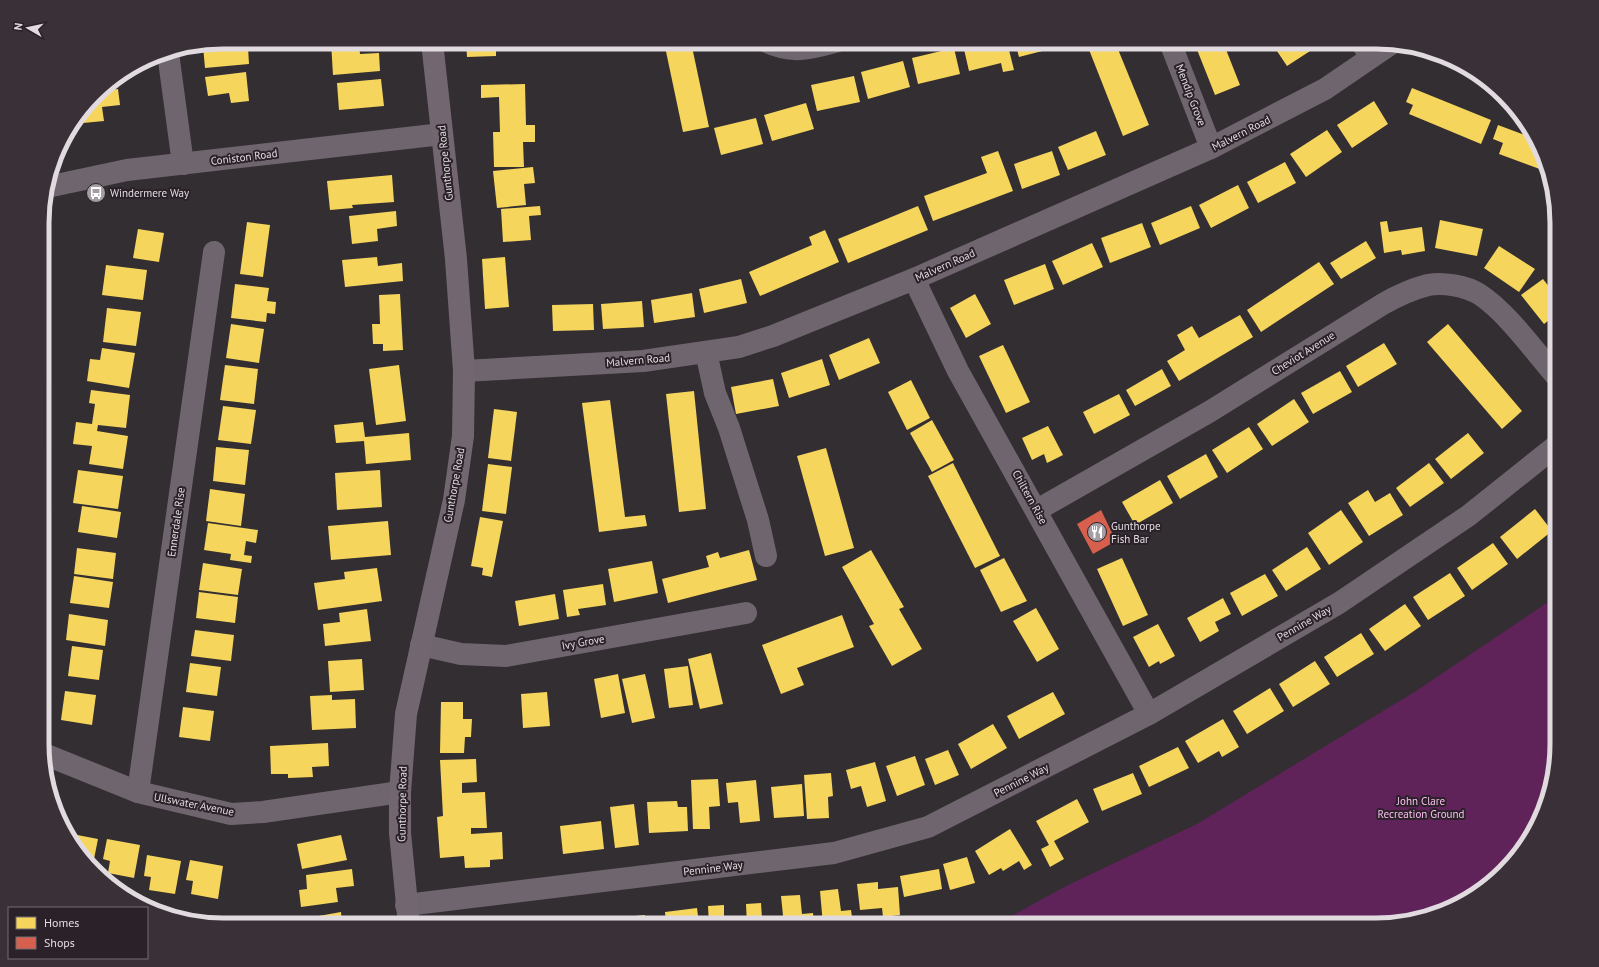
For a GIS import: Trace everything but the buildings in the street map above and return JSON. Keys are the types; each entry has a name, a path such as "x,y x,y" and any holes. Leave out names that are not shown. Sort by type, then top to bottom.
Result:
{"street":[{"name":"Gunthorpe Road","path":"408,915 400,833 400,792 406,714 454,500 463,436 464,371 456,259 433,49"},
{"path":"796,49 810,49"},
{"name":"Mendip Grove","path":"1173,49 1211,148"},
{"name":"Malvern Road","path":"464,371 643,361 740,347 773,336 914,278 1211,148 1325,89 1366,50"},
{"path":"169,58 183,164"},
{"name":"Coniston Road","path":"53,186 127,170 442,134"},
{"name":"Ennerdale Rise","path":"138,792 214,252"},
{"name":"Chiltern Rise","path":"914,278 958,371 1037,510 1149,714"},
{"name":"Cheviot Avenue","path":"1037,510 1209,412 1382,304 1409,291 1430,285 1459,286 1479,294 1507,319 1550,370"},
{"path":"706,352 715,393 729,428 758,520 766,556"},
{"name":"Pennine Way","path":"408,915 834,854 928,827 1149,714 1339,603 1468,516 1550,451"},
{"name":"Ivy Grove","path":"421,645 461,654 506,656 746,613"},
{"name":"Ullswater Avenue","path":"49,756 138,792 231,814 264,812 400,792"}],"green space":[{"name":"John Clare Recreation Ground","path":"1550,601 1550,756 1547,778 1541,800 1527,831 1507,859 1491,875 1463,895 1432,909 1410,915 1388,918 1008,918 1068,885 1197,824 1416,691"}],"place":[{"name":"Windermere Way","path":"96,193"},
{"name":"Gunthorpe Fish Bar","path":"1097,532"}]}
